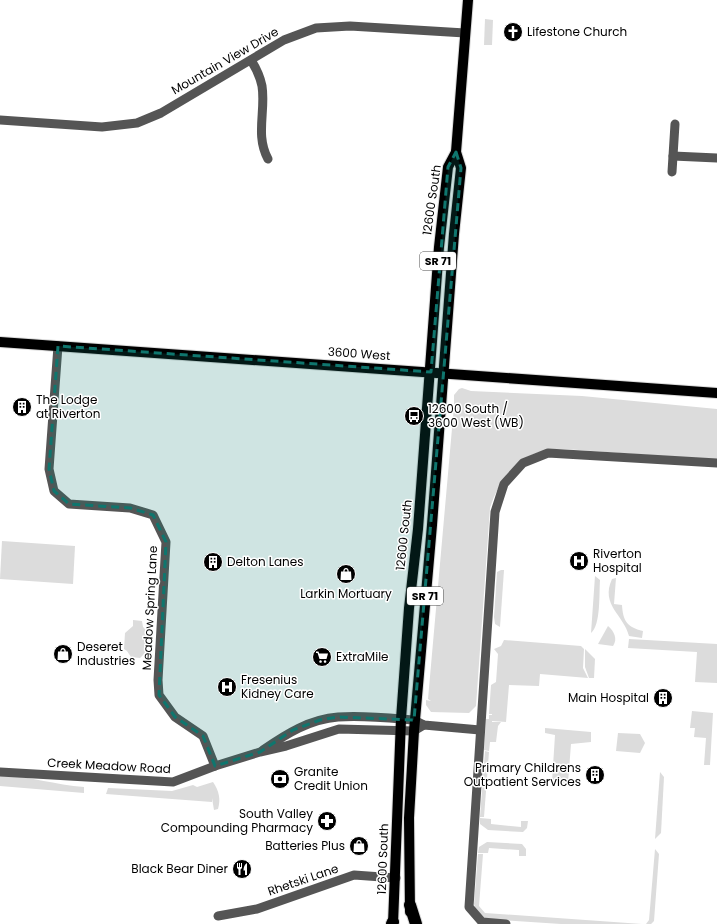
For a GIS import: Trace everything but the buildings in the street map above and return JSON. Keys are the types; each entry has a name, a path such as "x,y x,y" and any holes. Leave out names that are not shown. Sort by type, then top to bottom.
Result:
{"highway":[{"path":"410,905 416,924"}],"main road":[{"name":"12600 South","path":"410,924 409,818 414,731 419,722 454,234 461,168 456,152 468,0"},
{"name":"12600 South","path":"393,923 396,878 401,719 431,372 439,254 448,167 456,152"},
{"name":"3600 West","path":"0,342 431,372 626,388 717,393"}],"street":[{"name":"Mountain View Drive","path":"0,120 102,127 128,125 161,113 294,35 328,26 465,33"},
{"path":"251,60 262,86 260,138 262,149 268,159"},
{"path":"672,172 675,124"},
{"path":"673,156 717,158"},
{"name":"Meadow Spring Lane","path":"58,346 49,469 54,491 69,504 130,508 153,515 166,542 158,695 175,717 203,736 215,766"},
{"path":"506,924 482,922 469,907 495,512 504,484 523,463 548,453 717,463"},
{"name":"Creek Meadow Road","path":"260,752 293,730 320,720 338,717 401,719 480,730"},
{"name":"Creek Meadow Road","path":"0,772 173,782 215,766 260,752 286,746 340,728 414,731"},
{"name":"Rhetski Lane","path":"218,916 257,909 354,875 396,878"}],"highlighted area":[{"path":"456,152 461,168 414,720 338,717 320,720 293,730 260,752 215,766 203,736 175,717 159,695 166,542 153,515 130,508 69,504 54,491 49,469 58,346 431,372 448,167"}],"shaded area":[{"path":"485,19 493,20 492,45 484,45"},
{"path":"462,388 471,391 582,396 717,409 717,460 554,449 533,454 516,465 509,472 498,489 490,508 476,706 469,713 431,712 426,705 426,700 431,701 428,699 454,395 459,389"},
{"path":"2,541 75,546 73,584 0,579"},
{"path":"504,570 500,627 495,624 494,617 497,572"},
{"path":"595,576 600,580 599,608 596,623 591,633"},
{"path":"616,578 614,604 622,605 625,619 633,628 643,631 642,638 629,636 623,622 611,603 609,588 612,579"},
{"path":"133,620 142,621 143,627 147,631 146,652 140,658 131,657 124,649 125,633 133,626"},
{"path":"608,626 615,635 613,646 598,644"},
{"path":"629,639 717,644 717,683 695,682 697,652 628,648"},
{"path":"504,640 581,646 584,649 583,668 588,678 540,674 539,686 509,685 506,722 492,721 492,714 489,714 491,685 496,682 498,654 494,649 501,646"},
{"path":"585,649 595,659 594,678 589,678 585,667"},
{"path":"692,711 713,713 710,765 704,765 706,738 694,737 695,728 690,728"},
{"path":"489,715 492,715 492,722 501,722 498,726 496,742 490,742 489,751 484,750 486,719 489,719"},
{"path":"545,728 591,732 591,742 571,744 568,783 552,782 555,735 545,733"},
{"path":"618,733 640,734 645,743 640,753 616,751"},
{"path":"485,751 489,752 484,817 480,817"},
{"path":"660,772 664,777 661,833 655,839"},
{"path":"0,775 84,787 84,793 0,786"},
{"path":"213,782 219,795 218,809 214,810 212,798 212,802 106,794 108,788 172,791 193,785 197,787"},
{"path":"480,818 491,819 491,824 521,827 521,821 528,821 527,828 523,832 488,830 480,824"},
{"path":"487,842 522,844 526,849 526,856 519,856 519,850 489,848 488,853 478,853 479,847"},
{"path":"655,849 659,854 654,921 651,924 646,924 649,920"},
{"path":"478,854 483,854 479,906 485,913 642,924 561,924 485,919 476,911 474,904"}],"place":[{"name":"Lifestone Church","path":"513,32"},
{"name":"The Lodge at Riverton","path":"22,407"},
{"name":"12600 South / 3600 West (WB)","path":"414,416"},
{"name":"Riverton Hospital","path":"579,561"},
{"name":"Delton Lanes","path":"213,562"},
{"name":"Larkin Mortuary","path":"346,574"},
{"name":"Deseret Industries","path":"63,654"},
{"name":"ExtraMile","path":"322,657"},
{"name":"Fresenius Kidney Care","path":"227,687"},
{"name":"Main Hospital","path":"663,698"},
{"name":"Primary Childrens Outpatient Services","path":"595,775"},
{"name":"Granite Credit Union","path":"280,779"},
{"name":"South Valley Compounding Pharmacy","path":"327,821"},
{"name":"Batteries Plus","path":"359,846"},
{"name":"Black Bear Diner","path":"242,869"}]}
